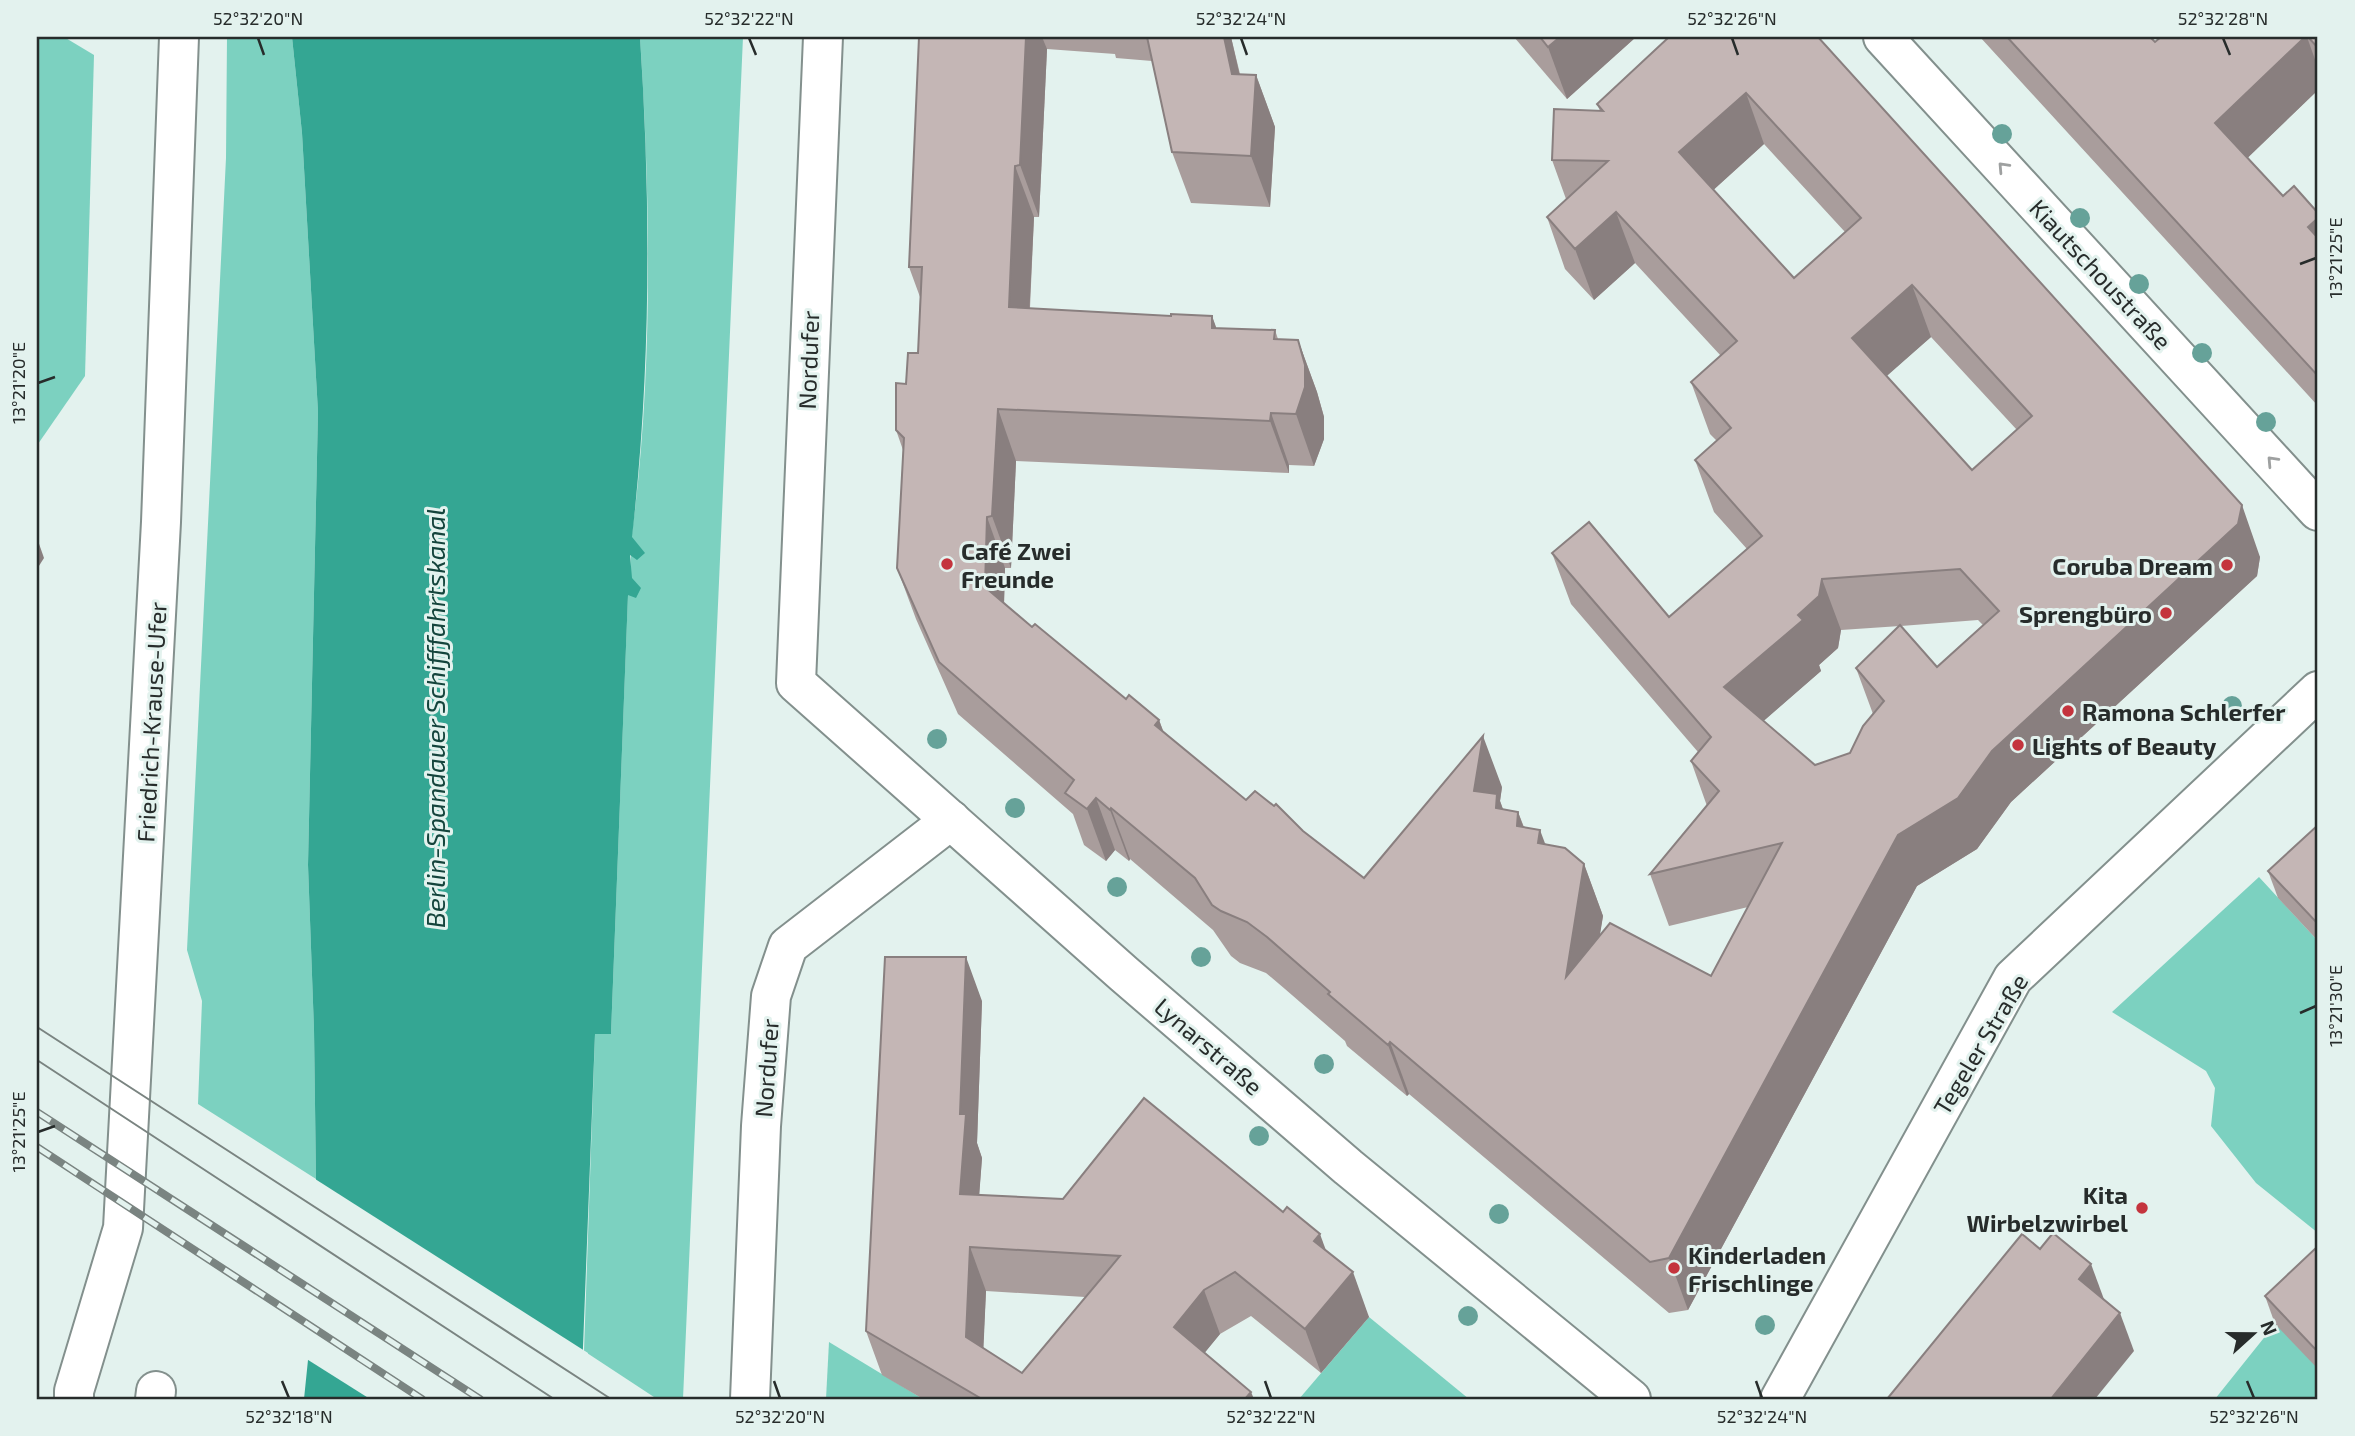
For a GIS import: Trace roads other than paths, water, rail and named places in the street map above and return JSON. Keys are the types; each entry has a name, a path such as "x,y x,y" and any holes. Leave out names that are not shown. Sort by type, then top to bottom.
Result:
{"street":[{"name":"Friedrich-Krause-Ufer","path":"74,1399 74,1391 123,1228 161,522 179,37"},
{"name":"Nordufer","path":"796,683 823,37"},
{"name":"Kiautschoustraße","path":"1883,37 2318,511"},
{"name":"Lynarstraße","path":"796,683 1348,1167 1631,1399"},
{"name":"Tegeler Straße","path":"1780,1399 2012,978 2318,691"},
{"name":"Nordufer","path":"750,1399 761,1126 771,996 788,946 951,820"}],"water":[{"name":"Berlin-Spandauer Schifffahrtskanal","path":"292,37 640,37 646,162 646,350 632,537 645,553 637,560 630,555 632,578 641,588 636,598 628,595 611,1034 595,1034 581,1399 304,1399 316,1179 308,865 318,412 302,133"}],"tram line":[{"path":"37,1027 611,1399"},
{"path":"37,1060 554,1399"}],"railway":[{"path":"37,1112 480,1399"},
{"path":"37,1147 422,1399"}],"place":[{"name":"Café Zwei Freunde","path":"947,564"},
{"name":"Coruba Dream","path":"2227,565"},
{"name":"Sprengbüro","path":"2166,613"},
{"name":"Ramona Schlerfer","path":"2068,711"},
{"name":"Lights of Beauty","path":"2018,745"},
{"name":"Kita Wirbelzwirbel","path":"2142,1208"},
{"name":"Kinderladen Frischlinge","path":"1674,1268"}]}
